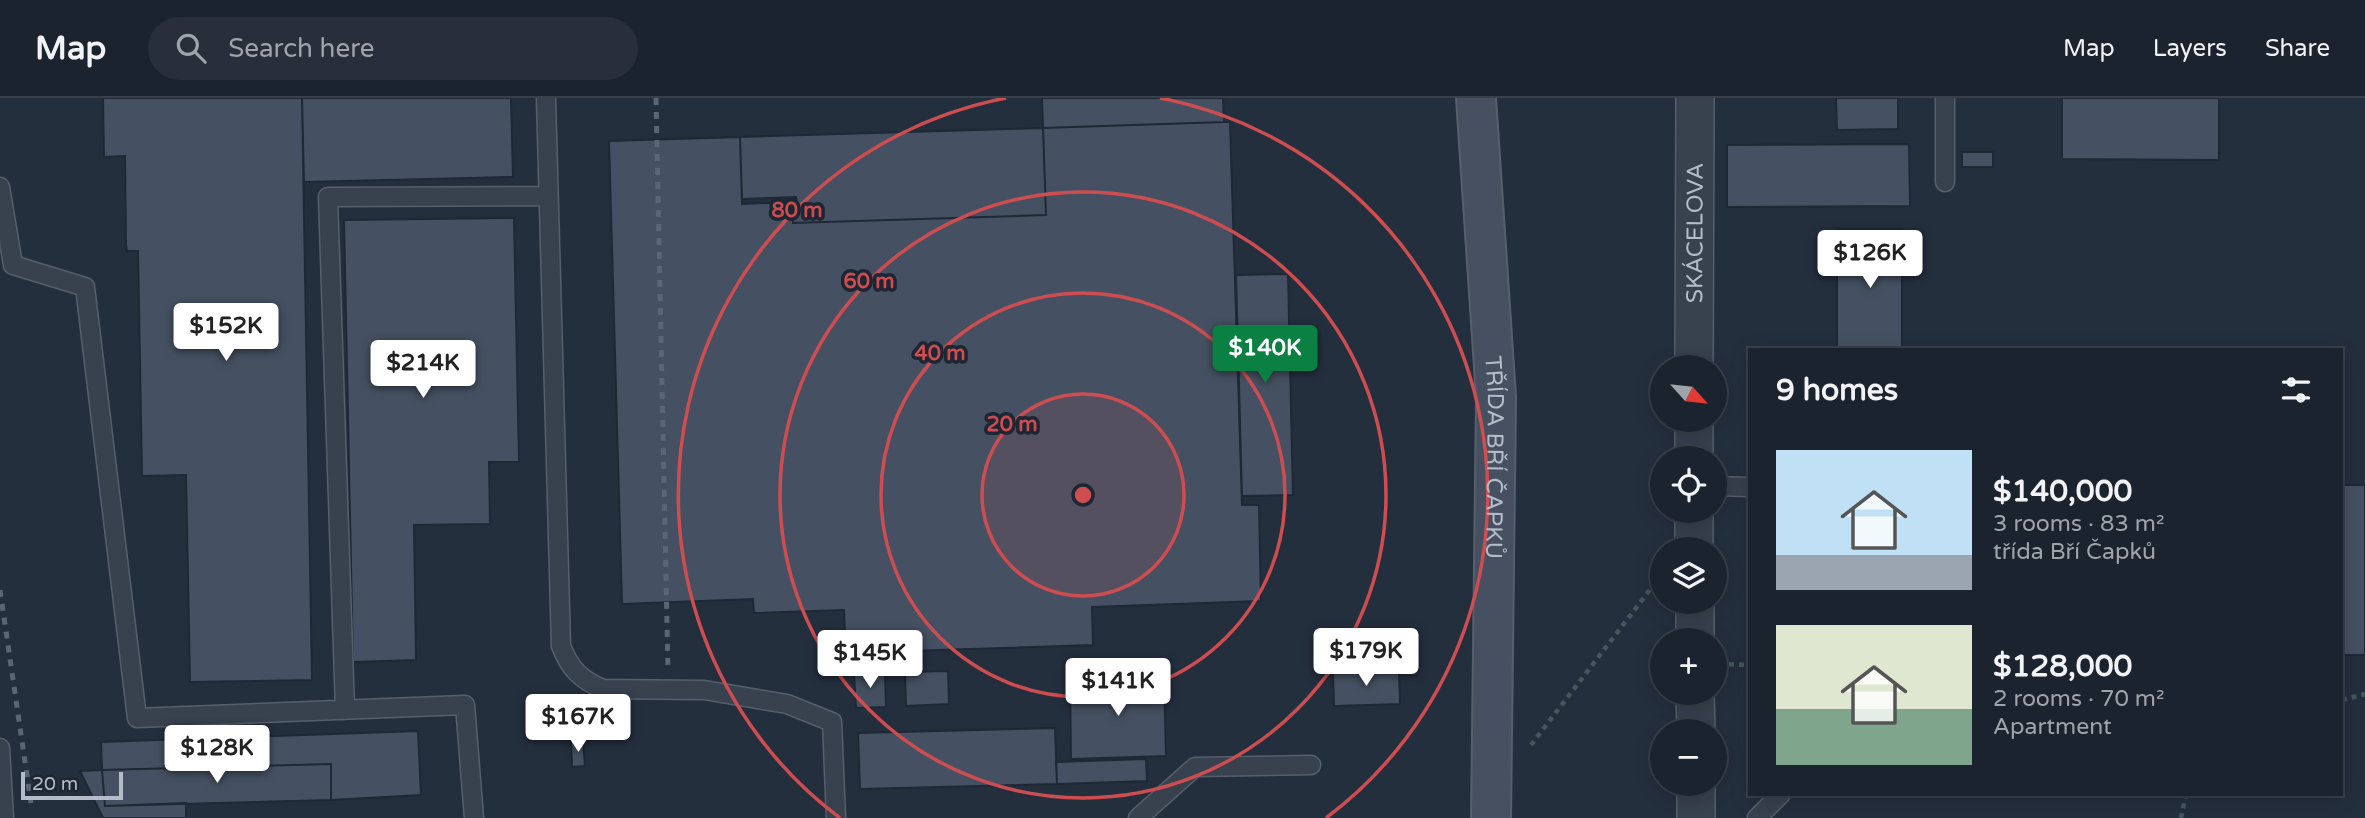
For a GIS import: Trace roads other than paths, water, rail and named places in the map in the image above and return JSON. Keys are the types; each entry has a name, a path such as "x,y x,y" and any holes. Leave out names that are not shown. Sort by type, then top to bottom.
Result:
{"street":[{"name":"TŘÍDA BŘÍ ČAPKŮ","path":"1476,98 1496,397 1490,818"},
{"name":"SKÁCELOVA","path":"1694,355 1695,98"},
{"path":"1696,796 1696,818"}],"lane":[{"path":"546,98 561,646 567,661 576,673 603,689 704,690 787,704 832,722 836,818"},
{"path":"1945,98 1945,182"},
{"path":"0,187 13,265 85,286 137,718 465,705 474,818 466,818"},
{"path":"345,710 328,197 548,196"},
{"path":"1727,486 1748,487"},
{"path":"0,748 4,818"},
{"path":"1138,818 1195,767 1311,765"},
{"path":"1757,818 1779,796"}],"railway":[{"path":"656,98 668,671"},
{"path":"0,590 31,803"}]}
